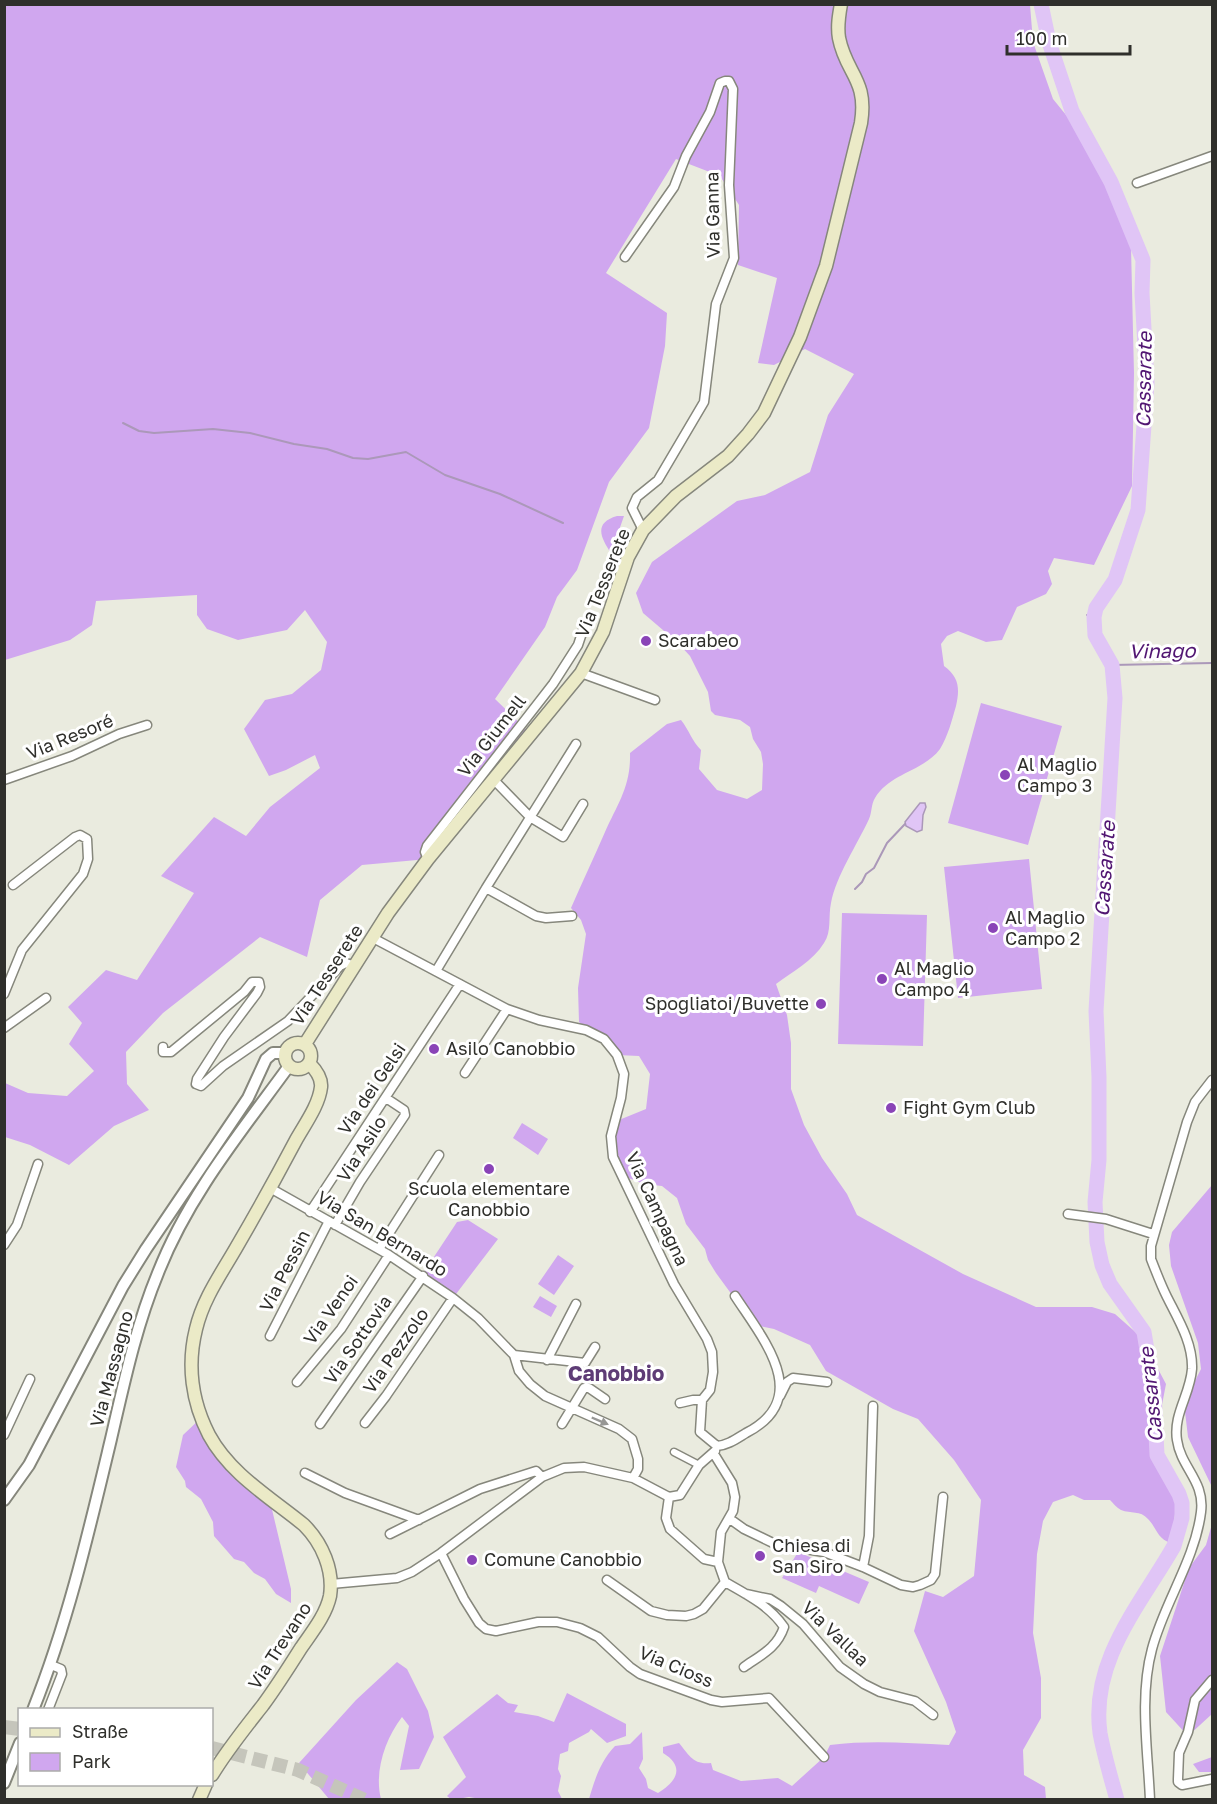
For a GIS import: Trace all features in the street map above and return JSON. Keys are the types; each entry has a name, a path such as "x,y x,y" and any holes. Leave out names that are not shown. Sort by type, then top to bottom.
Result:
{"main road":[{"name":"Via Tesserete","path":"305,1044 373,938 428,859 581,673 601,638 628,557 643,530 676,496 728,456 755,426 776,389 800,337 826,266 862,114 861,90 840,41 838,25 841,4"},
{"path":"309,1063 298,1069 289,1066 285,1060 285,1053 292,1043 305,1044 310,1051 309,1063 320,1079 321,1090 201,1312 192,1347 193,1387 201,1418 216,1446 243,1477 309,1530 324,1555 331,1584"},
{"name":"Via Trevano","path":"213,1773 229,1748 274,1690 321,1618 328,1604 331,1584"},
{"path":"199,1800 206,1786"}],"street":[{"name":"Via Ganna","path":"625,257 674,187 686,156 710,112 720,83 729,81 733,89 729,185 734,260 720,288 716,304 704,402 658,480 635,500 632,508 643,530"},
{"path":"1137,183 1212,156"},
{"name":"Via Giumell","path":"428,859 424,852 427,846 553,684 578,645 583,630"},
{"path":"581,673 655,700"},
{"name":"Via Resoré","path":"4,780 72,756 119,734 147,725"},
{"path":"436,971 576,744"},
{"path":"493,779 530,817 563,837 584,804"},
{"path":"4,994 22,950 83,874 88,859 87,839 84,836 75,837 13,885"},
{"path":"486,888 536,916 546,918 572,915"},
{"name":"Via Campagna","path":"373,938 507,1009 539,1020 586,1030 604,1039 617,1055 624,1074 621,1098 611,1136 611,1149 674,1284 710,1346 713,1372 710,1390 702,1400 700,1432 715,1450"},
{"path":"163,1047 162,1052 171,1052 244,992 252,982 259,982 260,987 257,993 224,1037 197,1079 196,1084 201,1086 223,1066 288,1021 340,966 346,963 355,966"},
{"name":"Via dei Gelsi","path":"310,1212 460,984"},
{"path":"4,1029 46,998"},
{"path":"465,1073 507,1009"},
{"path":"4,1500 33,1458 129,1277 197,1171 248,1098 266,1059 273,1053 285,1053"},
{"name":"Via Massagno","path":"34,1708 51,1665 81,1562 135,1338 158,1272 173,1238 205,1183 289,1066"},
{"path":"1150,1800 1146,1693 1148,1665 1155,1638 1195,1535 1202,1505 1199,1487 1180,1453 1176,1432 1178,1411 1191,1376 1190,1352 1182,1327 1151,1259 1151,1246 1186,1122 1195,1102 1212,1080"},
{"name":"Via Asilo","path":"332,1223 405,1115 404,1110 386,1098"},
{"path":"379,1249 439,1155"},
{"path":"4,1245 17,1225 38,1164"},
{"name":"Via San Bernardo","path":"270,1188 423,1276 478,1318 514,1355 519,1371 530,1384 545,1396 619,1429 632,1439 639,1466 635,1479"},
{"path":"1068,1214 1106,1219 1153,1233"},
{"name":"Via Pessin","path":"270,1336 332,1223"},
{"name":"Via Venoi","path":"297,1382 341,1329 389,1255"},
{"name":"Via Sottovia","path":"320,1424 423,1276"},
{"path":"735,1296 775,1359 780,1397"},
{"name":"Via Pezzolo","path":"365,1423 453,1298"},
{"path":"547,1360 576,1304"},
{"path":"514,1355 585,1363 594,1347"},
{"path":"331,1584 403,1576 422,1567 542,1477 560,1469 574,1467 635,1479 669,1497 680,1495 699,1465 715,1450 760,1425 771,1415 787,1382 793,1378 827,1382"},
{"path":"4,1435 30,1379"},
{"path":"562,1424 585,1387 605,1399"},
{"path":"680,1403 702,1400"},
{"path":"863,1567 870,1526 873,1406"},
{"path":"715,1450 732,1484 735,1497 732,1515 722,1532 718,1562 725,1582 777,1616 784,1627 773,1647 744,1667"},
{"path":"674,1452 699,1465"},
{"path":"390,1534 480,1489 502,1483 530,1471 536,1471 542,1477"},
{"path":"305,1473 345,1493 419,1520"},
{"path":"669,1497 666,1518 670,1529 704,1559 718,1562"},
{"path":"732,1515 744,1529 775,1544 817,1550 905,1586 913,1587 931,1580 936,1571 944,1497"},
{"name":"Via Cioss","path":"441,1553 464,1599 481,1626 486,1629 496,1631 538,1622 556,1622 574,1626 598,1637 630,1667 646,1676 722,1702 768,1698 824,1757"},
{"path":"607,1580 651,1611 686,1616 703,1609 725,1582"},
{"name":"Via Vallaa","path":"746,1594 770,1599 782,1606 803,1624 840,1667 864,1684 880,1692 915,1701 933,1715"},
{"path":"49,1708 62,1674 61,1669 51,1665"},
{"path":"1212,1680 1195,1700 1188,1732 1179,1754 1178,1782 1182,1785 1212,1779"},
{"path":"4,1783 18,1748"}],"green space":[{"path":"4,5 1030,5 1033,42 1053,99 1075,126 1116,201 1131,247 1134,373 1132,486 1094,565 1054,558 1048,571 1052,584 1046,594 1017,607 1002,640 986,642 958,631 947,636 941,644 944,666 953,674 958,688 956,706 943,744 933,756 889,783 875,798 869,819 842,871 834,893 826,938 808,961 776,984 787,1015 791,1043 791,1089 804,1125 822,1158 847,1194 857,1215 963,1274 1036,1307 1092,1307 1115,1314 1141,1337 1166,1384 1160,1415 1158,1449 1178,1492 1171,1543 1160,1536 1145,1516 1121,1510 1110,1500 1084,1500 1073,1495 1053,1502 1043,1521 1037,1554 1033,1633 1041,1678 1041,1718 1023,1750 1024,1775 1045,1787 1046,1799 589,1799 605,1758 615,1746 630,1744 642,1732 643,1759 639,1768 646,1779 648,1788 658,1793 670,1784 676,1774 674,1764 663,1753 663,1747 679,1743 696,1761 711,1763 713,1770 741,1781 778,1778 792,1786 824,1757 830,1745 874,1742 949,1745 956,1732 946,1702 914,1631 925,1591 943,1597 974,1576 981,1500 954,1460 918,1419 893,1409 826,1371 810,1345 774,1329 754,1325 716,1273 708,1260 705,1249 686,1224 677,1198 662,1186 644,1184 626,1177 616,1143 619,1120 646,1109 650,1074 639,1056 617,1055 579,1022 578,988 586,934 581,920 571,908 623,794 630,765 630,753 667,724 681,720 701,750 699,769 717,790 747,799 762,790 761,752 753,739 750,727 740,720 715,715 711,711 708,692 690,656 643,613 636,593 652,562 737,501 765,495 810,472 828,415 854,374 805,349 774,365 758,363 777,278 738,265 739,205 720,176 676,159 606,273 667,313 665,346 649,428 609,482 577,570 557,597 545,627 495,699 531,734 428,859 362,865 320,900 307,957 260,937 163,1013 126,1052 127,1084 149,1110 114,1126 69,1165 30,1145 5,1137 5,1083 28,1093 67,1096 94,1071 69,1044 82,1023 68,1007 106,970 137,980 194,893 161,876 214,817 246,836 270,807 320,768 315,755 269,776 244,729 265,700 292,694 321,670 327,642 305,610 287,630 238,640 207,629 197,615 197,595 96,601 92,625 70,640 5,660"},
{"path":"624,516 611,553 601,532 609,519"},
{"name":"Al Maglio Campo 3","path":"981,703 1062,726 1028,845 948,823"},
{"name":"Al Maglio Campo 2","path":"1029,859 1042,989 958,998 944,867"},
{"name":"Al Maglio Campo 4","path":"842,913 927,915 923,1046 838,1044"},
{"path":"522,1123 548,1139 538,1155 513,1138"},
{"path":"1212,1185 1212,1487 1188,1437 1184,1403 1201,1369 1198,1343 1171,1266 1169,1245 1172,1232"},
{"path":"468,1220 498,1239 453,1298 422,1275 457,1222"},
{"path":"558,1255 574,1266 554,1295 538,1284"},
{"path":"540,1296 557,1306 551,1317 533,1307"},
{"path":"201,1418 209,1434 269,1497 291,1589 291,1603 276,1594 265,1579 254,1573 244,1562 234,1559 214,1536 213,1522 201,1499 186,1487 176,1467 183,1435"},
{"path":"1212,1524 1212,1714 1188,1736 1166,1712 1160,1656 1189,1568 1206,1545"},
{"path":"798,1552 869,1582 859,1604 819,1586 816,1593 782,1578"},
{"path":"397,1662 407,1669 428,1711 434,1737 419,1769 400,1770 409,1726 402,1717 382,1756 379,1778 381,1799 329,1799 299,1763 356,1700"},
{"path":"567,1693 626,1724 626,1736 607,1743 591,1729 569,1743 568,1751 560,1754 558,1769 561,1776 558,1791 562,1799 486,1800 469,1797 452,1800 447,1796 466,1777 443,1737 497,1694 508,1703 518,1705 514,1712 538,1716 554,1722"},
{"path":"1212,1757 1212,1772 1199,1772 1193,1764"}],"shaded area":[{"path":"920,803 925,803 926,807 922,830 917,832 906,826 905,822"}],"waterway":[{"name":"Cassarate","path":"1041,4 1049,42 1072,111 1111,182 1143,260 1142,293 1147,383 1138,510 1115,580 1096,608 1094,617 1095,635 1112,665 1115,698 1096,1011 1099,1160 1095,1202 1097,1242 1102,1265 1110,1284 1144,1332 1154,1392 1157,1455 1179,1494 1182,1503 1182,1518 1174,1546 1133,1611 1110,1657 1103,1681 1099,1706 1100,1733 1117,1800"},
{"path":"123,423 139,431 154,433 213,429 250,433 294,444 327,449 353,458 368,459 406,452 445,475 500,494 563,523"},
{"name":"Cassarate","path":"1087,615 1094,617"},
{"name":"Vinago","path":"1112,665 1212,663"},
{"path":"855,889 866,874 874,868 887,843 905,824"}],"tunnel":[{"path":"4,1727 18,1729"},
{"path":"213,1748 298,1770 365,1800"}],"place":[{"name":"Scarabeo","path":"646,641"},
{"name":"Al Maglio Campo 3","path":"1005,775"},
{"name":"Al Maglio Campo 2","path":"993,928"},
{"name":"Al Maglio Campo 4","path":"882,979"},
{"name":"Spogliatoi/Buvette","path":"821,1004"},
{"name":"Asilo Canobbio","path":"434,1049"},
{"name":"Fight Gym Club","path":"891,1108"},
{"name":"Scuola elementare Canobbio","path":"489,1169"},
{"name":"Chiesa di San Siro","path":"760,1556"},
{"name":"Comune Canobbio","path":"472,1560"}],"district":[{"name":"Canobbio","path":"616,1374"}]}
